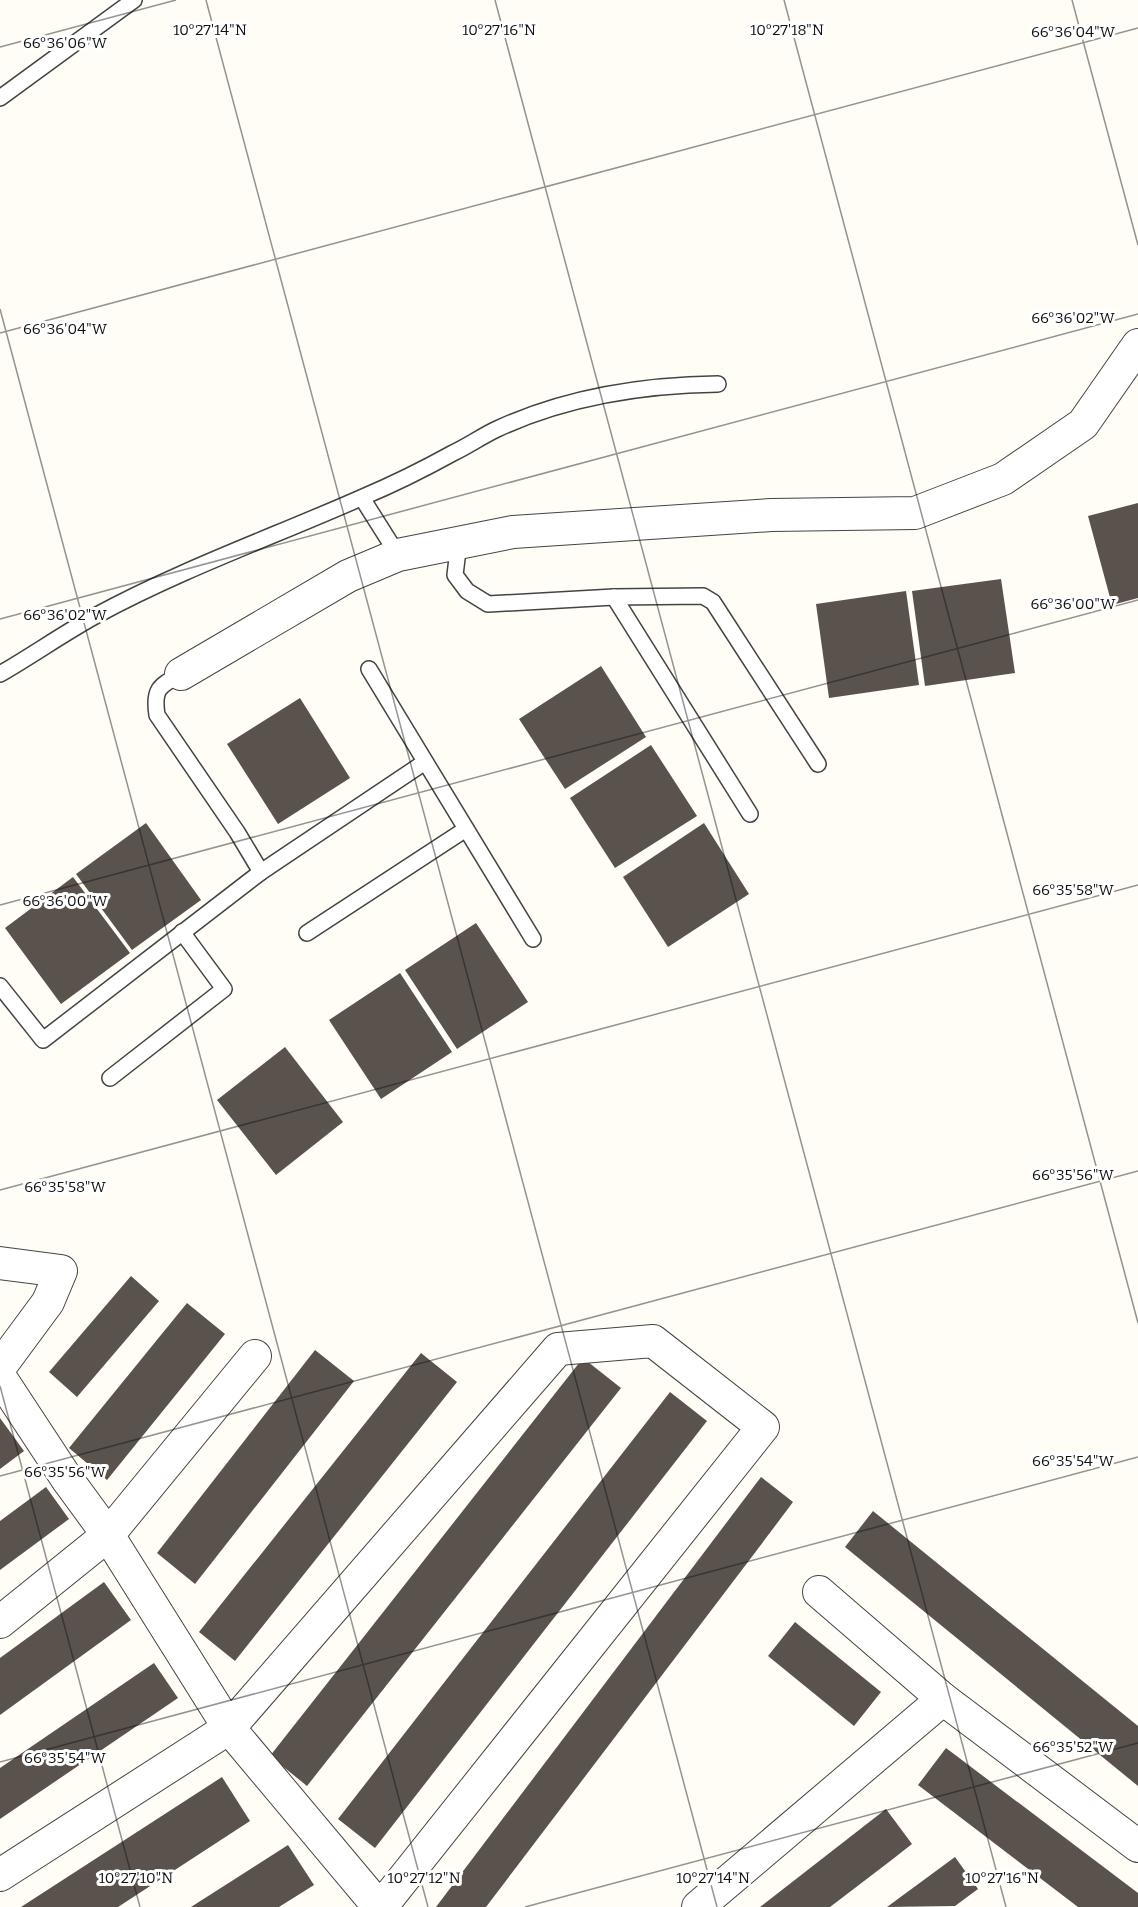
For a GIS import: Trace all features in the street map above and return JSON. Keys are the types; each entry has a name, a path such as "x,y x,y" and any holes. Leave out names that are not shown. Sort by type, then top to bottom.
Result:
{"street":[{"path":"181,674 348,576 399,555 513,532 736,518 915,513 1003,479 1083,424 1138,345"},
{"path":"0,1263 61,1272 48,1302 0,1366"},
{"path":"0,1377 66,1479 108,1535 229,1728 380,1907 763,1427 653,1341 558,1349 229,1728 0,1875"},
{"path":"0,1622 108,1535 255,1356"},
{"path":"819,1592 944,1699 1138,1846"},
{"path":"698,1907 944,1699"}],"lane":[{"path":"0,98 134,0"},
{"path":"0,674 98,615 153,587 362,498 409,476 495,430 558,406 597,396 677,385 718,384"},
{"path":"362,498 399,555"},
{"path":"459,542 455,575 467,591 488,604 614,597 703,596 714,602 818,764"},
{"path":"614,597 750,814"},
{"path":"369,669 533,939"},
{"path":"181,674 161,684 155,698 157,715 237,832 261,872"},
{"path":"0,986 43,1040 261,872 425,762"},
{"path":"307,933 466,830"},
{"path":"110,1078 224,989 182,932"}],"building":[{"path":"1138,503 1138,598 1112,605 1088,516"},
{"path":"1001,579 1015,673 925,686 912,591"},
{"path":"906,591 919,685 829,698 816,604"},
{"path":"601,666 646,737 565,789 519,719"},
{"path":"300,698 350,778 278,824 227,744"},
{"path":"651,745 697,816 615,868 570,798"},
{"path":"146,823 201,900 132,950 76,874"},
{"path":"704,823 749,894 668,947 623,877"},
{"path":"73,877 130,953 61,1004 5,928"},
{"path":"476,923 528,1002 457,1049 405,970"},
{"path":"400,973 452,1052 381,1099 329,1020"},
{"path":"285,1047 343,1122 276,1175 217,1100"},
{"path":"131,1276 159,1301 77,1397 49,1372"},
{"path":"187,1303 225,1334 107,1480 69,1448"},
{"path":"315,1350 354,1381 195,1584 157,1553"},
{"path":"421,1353 457,1382 235,1661 199,1632"},
{"path":"583,1358 621,1388 307,1786 270,1756"},
{"path":"670,1392 707,1421 375,1848 338,1819"},
{"path":"0,1418 24,1451 0,1469"},
{"path":"761,1477 793,1502 757,1550 486,1907 436,1907"},
{"path":"46,1487 69,1519 0,1570 0,1521"},
{"path":"873,1511 1138,1726 1138,1786 845,1547"},
{"path":"104,1582 131,1620 0,1715 0,1658"},
{"path":"795,1622 881,1692 854,1726 768,1656"},
{"path":"154,1663 178,1698 0,1819 0,1768"},
{"path":"946,1748 1138,1893 1138,1907 1078,1907 918,1785"},
{"path":"222,1777 250,1821 118,1907 21,1907"},
{"path":"886,1809 912,1844 889,1862 830,1907 760,1907"},
{"path":"288,1845 314,1885 279,1907 191,1907"},
{"path":"955,1857 978,1889 955,1906 887,1907"}]}
